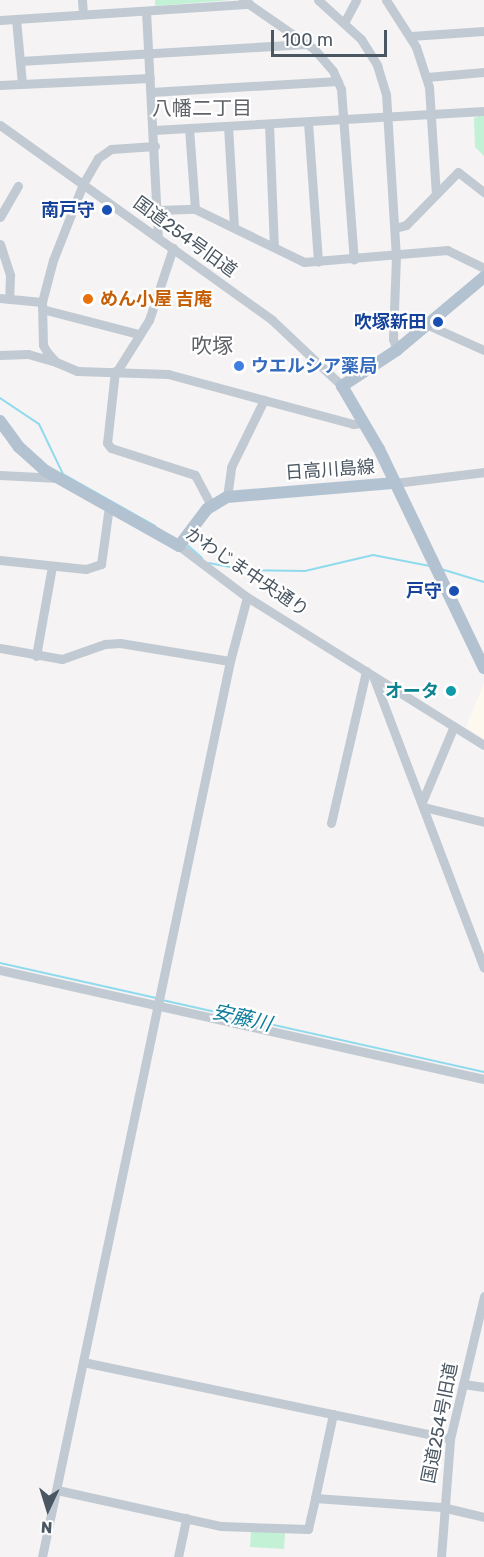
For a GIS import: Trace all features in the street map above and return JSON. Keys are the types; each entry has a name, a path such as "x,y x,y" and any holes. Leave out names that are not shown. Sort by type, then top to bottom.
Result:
{"main road":[{"path":"342,386 397,350 484,277"},
{"name":"日高川島線","path":"179,546 211,505 227,497 395,483 342,386"},
{"name":"かわじま中央通り","path":"0,421 29,458 58,478 179,546"},
{"path":"395,483 484,668"}],"street":[{"path":"82,0 83,14"},
{"path":"318,0 345,21 377,65 386,94 395,228 393,329 397,350"},
{"path":"345,21 356,0"},
{"path":"386,0 411,36 427,77 436,194"},
{"path":"0,20 146,11 248,1 306,44 333,70 338,81 346,120 354,260"},
{"path":"146,11 158,238"},
{"path":"16,19 22,84"},
{"path":"411,36 484,32"},
{"path":"20,61 149,51 306,44"},
{"path":"427,77 484,72"},
{"path":"0,85 150,78"},
{"path":"151,92 338,81"},
{"path":"154,130 484,111"},
{"path":"308,122 318,262"},
{"path":"269,124 274,247"},
{"name":"国道254号旧道","path":"0,125 272,320 342,386"},
{"path":"228,126 234,227"},
{"path":"189,128 195,208"},
{"path":"56,362 43,345 42,306 57,247 83,184 98,159 111,149 154,146"},
{"path":"395,228 406,225 458,172 484,192"},
{"path":"0,216 18,186"},
{"path":"158,210 195,208 304,262 354,260 447,250 482,264"},
{"path":"0,244 10,274 4,299 42,306 140,334"},
{"path":"173,248 149,320 116,371 107,443 111,448 195,475 211,505"},
{"path":"428,325 484,350"},
{"path":"30,355 43,345"},
{"path":"0,355 30,355 83,372 116,371 184,376 353,424 364,423"},
{"path":"227,497 231,467 264,400"},
{"path":"395,483 484,472"},
{"path":"0,475 58,478"},
{"path":"0,560 86,569 101,564 109,506"},
{"name":"かわじま中央通り","path":"179,546 247,597 484,745"},
{"path":"36,656 52,566"},
{"path":"42,1557 230,661 247,597"},
{"path":"0,648 62,659 105,644 120,643 230,661"},
{"path":"369,674 423,805 484,968"},
{"path":"332,823 369,674"},
{"path":"423,805 454,726"},
{"path":"423,805 484,822"},
{"path":"0,970 484,1079"},
{"name":"国道254号旧道","path":"441,1557 442,1507 450,1439 484,1296"},
{"path":"84,1362 450,1439"},
{"path":"463,1384 484,1387"},
{"path":"57,1490 221,1526 308,1529 333,1414"},
{"path":"315,1498 442,1507 484,1517"},
{"path":"178,1557 186,1518"},
{"path":"441,1543 450,1557"}],"shaded area":[{"path":"484,683 484,739 466,727"}],"green space":[{"path":"155,0 231,0 155,6"},
{"path":"484,114 484,156 475,147 474,118"},
{"path":"251,1531 285,1533 284,1549 250,1547"}],"waterway":[{"path":"0,398 39,424 63,474 155,526"},
{"path":"186,544 202,558"},
{"path":"209,563 244,570 305,571 373,555 430,566"},
{"path":"441,569 484,582"},
{"name":"安藤川","path":"0,963 156,998"},
{"name":"安藤川","path":"162,1000 484,1072"}],"place":[{"name":"南戸守","path":"107,210"},
{"name":"めん小屋 吉庵","path":"88,299"},
{"name":"吹塚新田","path":"438,322"},
{"name":"ウエルシア薬局","path":"239,366"},
{"name":"戸守","path":"454,591"},
{"name":"オータ","path":"451,691"}],"district":[{"name":"八幡二丁目","path":"202,108"},
{"name":"吹塚","path":"212,346"}]}
